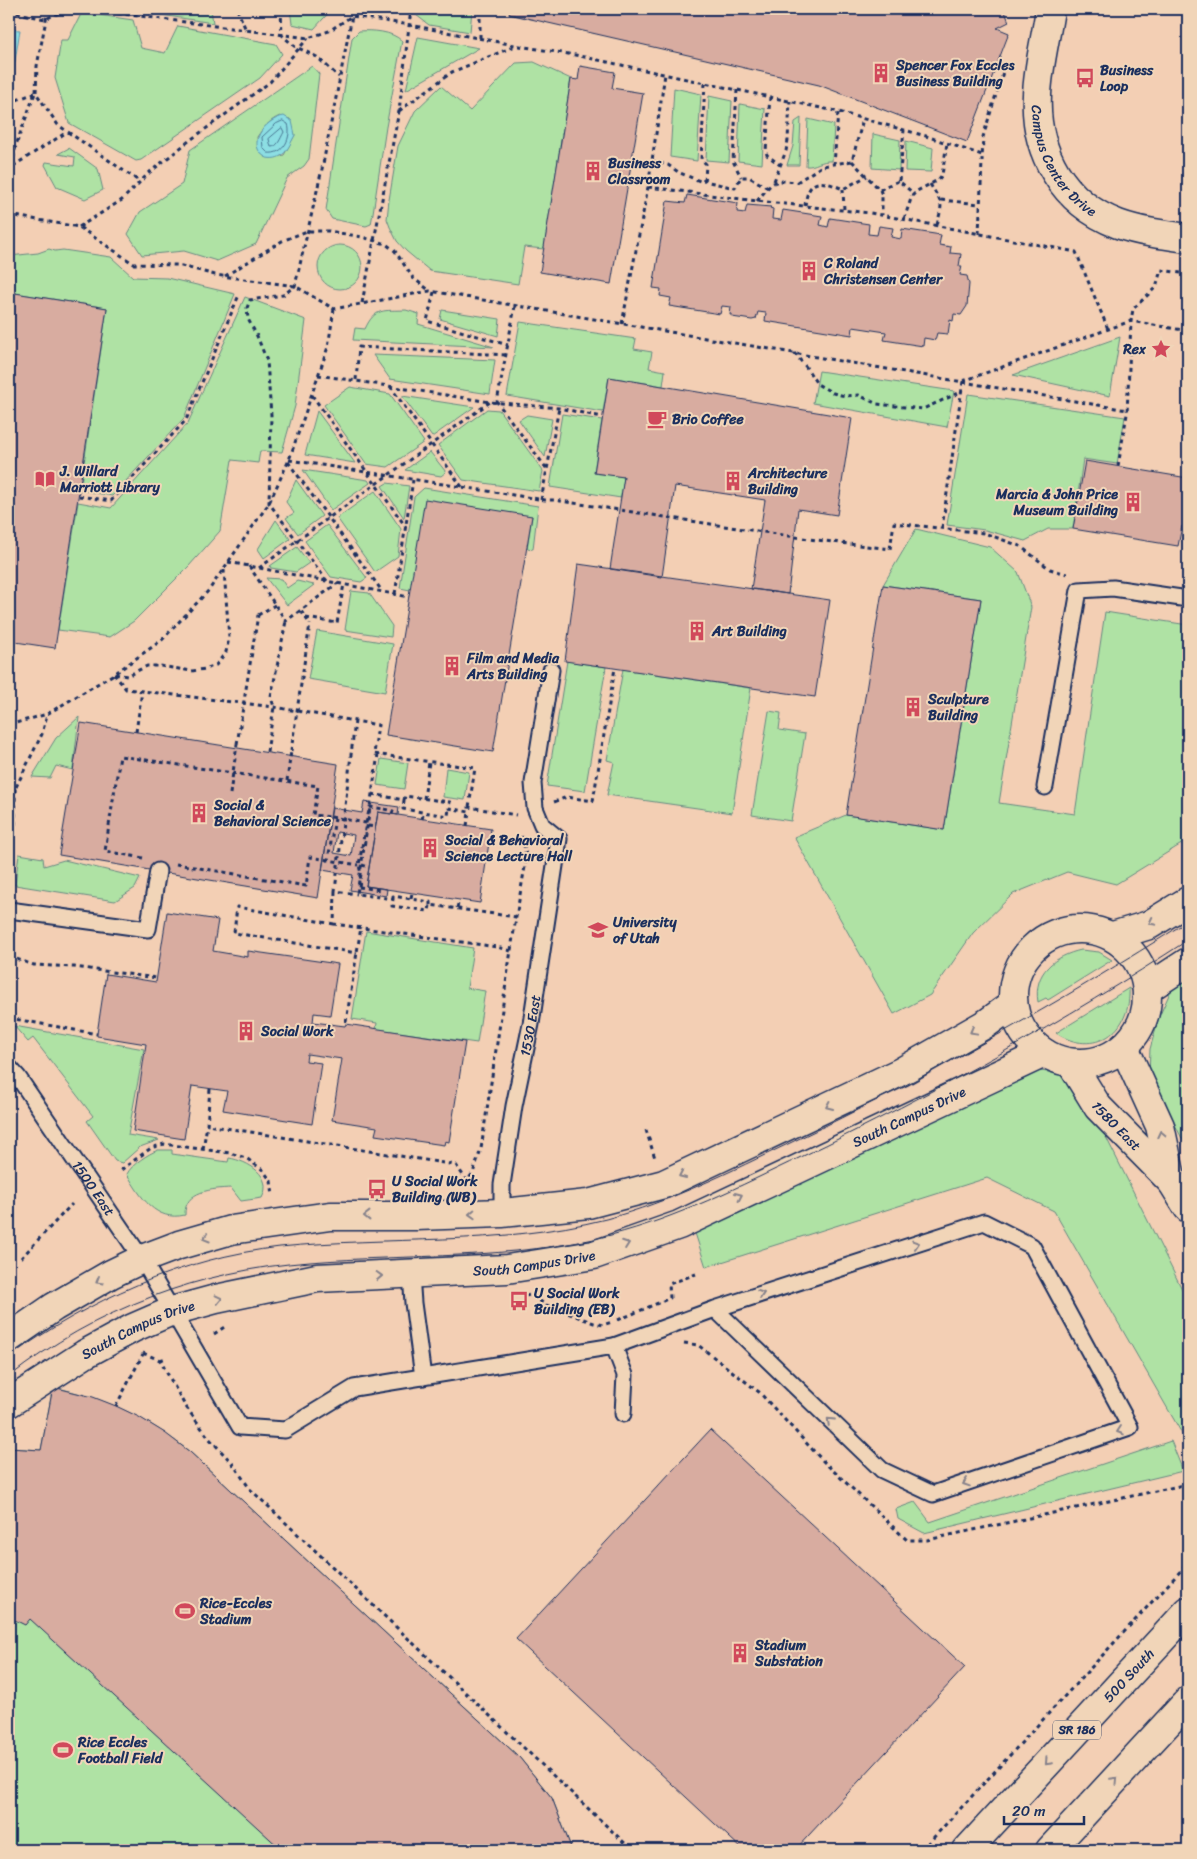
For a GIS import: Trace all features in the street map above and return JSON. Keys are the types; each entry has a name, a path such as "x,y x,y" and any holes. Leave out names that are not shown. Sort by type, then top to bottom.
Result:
{"street":[{"name":"Campus Center Drive","path":"1050,9 1037,94 1037,118 1044,152 1059,179 1088,208 1117,224 1148,232 1188,238"},
{"path":"1113,936 1148,925 1188,901"},
{"path":"1090,929 1113,936 1134,955 1143,970 1147,989 1146,1010 1138,1030 1124,1047 1108,1057 1090,1063 1057,1059 1044,1053 1028,1039 1019,1024 1013,1004 1015,979 1025,957 1042,940 1065,930 1090,929"},
{"path":"1147,989 1188,962"},
{"path":"9,1338 54,1307 111,1274 142,1259 179,1245 231,1230 330,1216 416,1216 502,1212 588,1204 664,1184 901,1072 987,1023 1013,1004"},
{"name":"1580 East","path":"1124,1047 1160,1126 1172,1182"},
{"name":"South Campus Drive","path":"9,1404 93,1350 132,1328 172,1311 216,1299 317,1278 507,1269 594,1255 679,1225 1044,1053"},
{"name":"1580 East","path":"1071,1062 1098,1107 1172,1182 1188,1208"},
{"name":"500 South","path":"967,1850 1188,1611"},
{"path":"1050,1850 1188,1701"}],"lane":[{"path":"1045,787 1079,590 1113,588 1188,599"},
{"name":"1530 East","path":"502,1212 502,1185 509,1136 531,1024 559,838 542,825 535,808 534,792 551,670"},
{"path":"9,910 148,929 155,865"},
{"name":"1500 East","path":"9,1067 18,1077 142,1259 240,1427 285,1430 354,1388 423,1377"},
{"path":"410,1274 412,1303 423,1377 614,1346 715,1309 984,1222 1032,1246 1130,1427 933,1494 882,1470 715,1309"},
{"path":"614,1346 625,1375 623,1414"}],"path":[{"path":"9,182 16,145 36,93 37,66 48,9"},
{"path":"9,11 45,18 68,9"},
{"path":"86,9 308,38 329,31 352,16 410,25 575,55 790,101 904,130 982,155"},
{"path":"237,9 246,30"},
{"path":"281,9 282,35 288,42 299,49 317,57 340,78"},
{"path":"327,581 269,503 271,414 267,361 248,319 247,308 250,300 283,295 295,286 340,78 352,9"},
{"path":"362,303 399,111 411,9"},
{"path":"480,9 480,38"},
{"path":"79,226 122,200 140,182 189,141 270,82 308,38"},
{"path":"399,111 452,72 516,45"},
{"path":"979,234 983,136 1002,72"},
{"path":"622,324 648,187 665,74"},
{"path":"705,83 701,159 706,164 705,179"},
{"path":"737,90 733,161 741,177"},
{"path":"9,100 14,101 36,93"},
{"path":"36,93 58,125 140,182"},
{"path":"770,97 766,152 767,155 780,165"},
{"path":"757,201 773,182 780,165 788,140 790,101"},
{"path":"834,164 838,112"},
{"path":"852,161 863,119"},
{"path":"900,181 904,130"},
{"path":"12,166 67,132"},
{"path":"904,219 909,202 914,194 938,180 942,175 947,143"},
{"path":"652,161 668,165 697,182 702,182 705,179"},
{"path":"773,182 780,180 797,182 822,166 852,161"},
{"path":"852,161 880,190 882,195 882,215"},
{"path":"805,206 810,187 814,183 824,182 842,189 867,176"},
{"path":"705,179 735,188 741,177"},
{"path":"741,177 749,177 768,188"},
{"path":"880,190 900,181"},
{"path":"900,181 914,194"},
{"path":"930,184 941,200 936,226"},
{"path":"648,187 882,215 1076,252 1108,329"},
{"path":"842,189 844,210"},
{"path":"941,200 980,204"},
{"path":"9,214 79,226 134,264 178,265 225,276 295,286 334,309 432,291 1127,410"},
{"path":"225,276 282,240 307,231 329,231 386,244 395,251 413,278 432,291"},
{"path":"1118,466 1127,410 1130,321 1133,309 1156,287 1161,270 1188,274"},
{"path":"432,291 427,321 508,345"},
{"path":"79,496 112,502 186,420 240,295"},
{"path":"515,306 497,402 547,469"},
{"path":"9,725 47,714 114,674 162,640 210,590 269,503 288,461 328,347 334,309"},
{"path":"963,381 1130,321 1188,331"},
{"path":"356,380 359,347 506,354"},
{"path":"793,353 806,367 817,384 833,393 845,396 858,395 877,404 923,409 960,392"},
{"path":"318,375 490,402 559,408 602,416"},
{"path":"942,528 963,381"},
{"path":"390,386 462,487"},
{"path":"312,395 406,527"},
{"path":"259,568 490,402"},
{"path":"541,500 559,408"},
{"path":"288,461 541,500 554,500 808,539 890,549 894,523 984,533 1020,546 1050,569 1068,574"},
{"path":"288,461 382,592"},
{"path":"395,594 413,480"},
{"path":"228,562 409,597"},
{"path":"249,566 286,621"},
{"path":"114,674 127,676 147,666 160,666 192,672 216,664 226,652 229,638 224,569"},
{"path":"267,752 274,707 271,697 286,621 338,583"},
{"path":"306,618 337,623 344,584"},
{"path":"230,794 258,615 275,604"},
{"path":"287,781 310,624 300,611"},
{"path":"547,804 566,798 593,801 615,668"},
{"path":"114,674 126,689 274,707 378,725 374,754 475,768 467,826"},
{"path":"136,732 142,691"},
{"path":"15,788 42,734 47,714"},
{"path":"334,924 335,891 355,722"},
{"path":"367,825 378,754"},
{"path":"155,865 105,851 120,756 318,786 313,815 376,827"},
{"path":"424,799 429,762"},
{"path":"9,774 15,788 15,824 9,856"},
{"path":"372,794 404,800"},
{"path":"405,796 450,802 448,816 403,809 404,800 405,796"},
{"path":"357,894 370,807 393,810 392,814"},
{"path":"469,807 516,815 520,814"},
{"path":"450,808 469,812"},
{"path":"422,819 424,812"},
{"path":"516,815 518,823"},
{"path":"326,860 333,818"},
{"path":"207,1125 456,1165 467,1181 473,1173 480,1150 526,861 526,849 520,832"},
{"path":"172,863 306,886 310,857 369,867"},
{"path":"360,865 361,874 358,887 380,890 380,888"},
{"path":"335,891 393,899"},
{"path":"411,898 412,893"},
{"path":"430,905 429,911 392,906 393,896 430,902 430,905 516,917"},
{"path":"457,908 459,900"},
{"path":"357,953 234,933 237,908 334,924 497,946 511,951"},
{"path":"346,1022 361,927"},
{"path":"9,958 34,965 74,967 156,978"},
{"path":"9,1018 97,1034"},
{"path":"203,1149 210,1089"},
{"path":"646,1130 656,1161"},
{"path":"121,1170 151,1148 164,1144 238,1155 255,1164 267,1175 274,1202"},
{"path":"21,1258 72,1204"},
{"path":"531,1295 546,1305 603,1325 670,1298 669,1284 696,1274"},
{"path":"214,1334 232,1323"},
{"path":"116,1406 144,1354 160,1360 166,1358"},
{"path":"160,1360 184,1404 208,1437 233,1464 250,1489 632,1850"},
{"path":"922,1850 1188,1563"}],"green space":[{"path":"161,9 211,9 213,23 161,15"},
{"path":"290,9 332,9 314,29 292,24"},
{"path":"416,9 472,9 470,32 429,25 416,15"},
{"path":"81,14 133,20 141,48 165,53 178,26 276,44 282,54 260,78 141,160 136,161 69,123 55,78 61,40 68,40"},
{"path":"359,31 387,33 402,41 371,224 366,226 332,219 326,210 352,38"},
{"path":"418,37 479,48 406,90"},
{"path":"534,62 571,79 544,249 524,247 518,284 430,271 397,241 387,219 398,146 415,111 441,86 470,111 516,63"},
{"path":"312,66 319,74 309,159 304,166 287,178 256,244 217,261 184,251 142,255 128,234 140,212 182,184 190,150","holes":["280,116 290,119 295,135 284,155 272,158 261,154 257,137 259,134 267,125"]},
{"path":"674,88 701,94 697,161 670,157"},
{"path":"709,96 732,101 729,162 706,160"},
{"path":"740,104 765,109 762,164 738,161"},
{"path":"801,118 799,165 787,165 793,146 795,122"},
{"path":"808,119 834,125 832,161 806,166"},
{"path":"873,134 900,140 899,170 872,168"},
{"path":"906,141 933,148 931,172 905,171"},
{"path":"69,148 98,169 103,190 85,199 57,187 45,165 46,162 74,166 75,157 58,154"},
{"path":"340,245 352,249 358,255 362,267 358,279 352,285 340,289 328,285 322,279 318,267 322,255 328,249"},
{"path":"49,249 111,257 133,277 167,278 235,294 184,418 112,496 80,490 107,308 9,292 9,256 38,253"},
{"path":"245,297 306,320 295,406 282,452 260,451 258,463 232,460 220,531 189,566 134,621 110,637 58,630 78,502 111,508 188,423"},
{"path":"406,310 419,314 418,324 494,347 353,340 355,328 365,329 377,314 386,311"},
{"path":"442,310 500,319 498,336 440,319"},
{"path":"520,322 636,339 634,349 652,352 649,368 665,371 663,386 609,377 603,412 507,396"},
{"path":"1120,337 1110,396 1013,375"},
{"path":"373,355 495,360 490,394 390,379"},
{"path":"819,371 954,391 947,427 813,403"},
{"path":"350,387 390,394 424,442 388,467 366,464 324,405"},
{"path":"968,394 1125,417 1117,464 1083,459 1073,529 1048,529 1025,541 985,530 947,525"},
{"path":"402,396 474,407 432,437"},
{"path":"487,409 499,410 543,471 539,491 463,480 438,445"},
{"path":"317,411 355,463 305,455"},
{"path":"562,414 602,420 594,472 624,477 621,498 550,487"},
{"path":"527,415 552,419 545,457 519,420"},
{"path":"430,452 446,472 441,476 405,470"},
{"path":"303,470 368,480 370,483 331,510"},
{"path":"296,480 322,516 298,534 286,518 294,513 286,502"},
{"path":"387,483 409,486 404,518 382,486"},
{"path":"424,488 538,506 533,549 527,548 532,516 410,590 400,588 414,497"},
{"path":"375,491 401,529 398,556 375,572 337,518"},
{"path":"276,520 290,539 264,558 258,549"},
{"path":"327,525 367,578 361,582 331,577 305,541"},
{"path":"916,529 990,547 1018,572 1031,607 999,803 1075,814 1105,612 1188,625 1188,840 1116,884 1067,872 1013,894 973,933 930,995 894,1014 794,837 846,815 944,830 981,599 883,585"},
{"path":"297,547 309,563 296,572 271,568 270,566"},
{"path":"266,578 281,579 287,588 297,581 314,585 287,605"},
{"path":"351,591 369,593 392,626 391,637 345,630"},
{"path":"317,631 393,644 385,692 308,679"},
{"path":"567,661 606,667 585,791 547,786"},
{"path":"623,669 751,688 732,813 607,795 614,762 607,760"},
{"path":"769,711 781,713 779,730 805,734 791,821 752,815"},
{"path":"79,717 73,770 56,766 50,778 32,777 56,738"},
{"path":"381,759 408,763 404,789 377,785"},
{"path":"446,768 469,772 465,800 443,797"},
{"path":"19,854 43,858 44,866 64,860 140,878 135,888 115,901 15,885"},
{"path":"366,931 473,948 467,988 485,991 477,1043 376,1029 377,1023 352,1019"},
{"path":"1081,950 1099,952 1112,960 1048,1000 1046,998 1038,1002 1037,991 1039,982 1048,967 1063,956"},
{"path":"1188,974 1188,1150 1149,1074 1150,1049 1159,1017 1172,988"},
{"path":"1129,988 1128,1004 1124,1017 1117,1028 1108,1036 1097,1041 1084,1043 1070,1040 1056,1033"},
{"path":"14,1026 144,1049 128,1135 159,1140 140,1147 122,1163 115,1161 87,1121 93,1116 33,1038 28,1042"},
{"path":"1039,1071 1058,1073 1080,1085 1188,1301 1188,1444 1054,1211 987,1178 706,1267 695,1233"},
{"path":"158,1150 172,1150 172,1154 228,1162 229,1158 244,1162 262,1176 265,1190 262,1198 241,1201 231,1188 208,1190 189,1200 185,1215 165,1215 150,1206 127,1174 141,1160"},
{"name":"Rice-Eccles Stadium","path":"53,1387 91,1397 126,1411 158,1429 190,1452 519,1757 552,1798 572,1850 9,1850 9,1448 41,1450"},
{"path":"1171,1441 1183,1471 924,1533 898,1519 896,1509 915,1502 930,1522"}],"water":[{"path":"9,29 20,30 11,85 9,85"},
{"path":"284,116 292,121 295,135 285,153 278,158 267,158 260,153 257,147 257,140 264,127 277,118"}],"building":[{"name":"Spencer Fox Eccles Business Building","path":"510,9 1004,9 1009,22 997,28 1009,33 967,142 819,85 509,14"},
{"name":"Business Classroom","path":"580,66 615,72 612,88 643,93 611,284 540,272 571,79 578,80"},
{"name":"C Roland Christensen Center","path":"687,195 738,203 737,212 745,213 747,205 771,207 773,209 772,219 781,220 783,210 822,216 820,225 828,227 830,218 869,224 868,234 877,235 879,226 893,228 891,237 901,239 902,229 941,235 939,245 951,247 950,253 961,254 959,266 962,266 960,275 967,276 969,284 967,306 961,315 954,314 953,321 950,320 948,334 937,333 935,340 924,338 923,346 884,340 886,332 853,327 852,335 765,321 766,313 758,312 756,319 752,320 732,317 733,315 730,315 731,307 722,306 720,314 669,306 671,298 660,296 661,289 653,288 667,201 685,203"},
{"name":"J. Willard Marriott Library","path":"9,292 107,308 55,648 9,641"},
{"name":"Architecture Building","path":"609,377 852,418 837,515 798,509 788,594 751,589 765,500 675,486 662,577 610,569 624,477 594,473"},
{"name":"Marcia & John Price Museum Building","path":"1085,461 1188,478 1188,527 1182,526 1178,546 1073,529"},
{"name":"Film and Media Arts Building","path":"425,499 532,516 493,752 386,735"},
{"name":"Art Building","path":"578,564 830,600 815,697 565,661"},
{"name":"Sculpture Building","path":"883,585 981,599 944,830 846,815"},
{"name":"Social & Behavioral Science","path":"81,723 338,764 318,898 59,855"},
{"path":"364,802 399,807 398,815 378,812 366,886 387,889 386,896 350,890 353,875 322,870 332,808 362,813","holes":["337,832 354,835 351,856 334,853"]},
{"name":"Social & Behavioral Science Lecture Hall","path":"378,812 491,829 480,903 366,886"},
{"name":"Social Work","path":"167,912 218,920 213,951 248,957 248,951 338,964 330,1015 314,1013 313,1022 345,1026 346,1024 465,1042 449,1142 445,1141 444,1145 375,1135 377,1127 332,1120 342,1059 307,1054 306,1061 321,1063 312,1124 223,1110 227,1091 192,1086 184,1139 133,1131 146,1044 97,1036 106,974 156,982"},
{"name":"Rice-Eccles Stadium","path":"53,1387 93,1397 116,1406 165,1433 190,1452 519,1757 552,1798 572,1850 282,1850 30,1619 25,1625 9,1619 9,1448 41,1450"},
{"name":"Stadium Substation","path":"710,1430 965,1667 795,1850 743,1850 516,1639"}],"tram line":[{"path":"9,1357 71,1317 104,1300 137,1285 207,1261 280,1247 485,1237 566,1228 606,1219 653,1204 745,1164 892,1092 1042,1010 1188,921"},
{"path":"9,1377 77,1331 113,1313 151,1297 229,1274 269,1266 310,1262 461,1255 536,1249 611,1235 660,1220 755,1179 851,1133 950,1082 1094,999 1188,940"}],"place":[{"name":"Spencer Fox Eccles Business Building","path":"881,73"},
{"name":"Business Loop","path":"1085,78"},
{"name":"Business Classroom","path":"593,171"},
{"name":"C Roland Christensen Center","path":"809,271"},
{"name":"Rex","path":"1161,349"},
{"name":"Brio Coffee","path":"657,419"},
{"name":"J. Willard Marriott Library","path":"45,479"},
{"name":"Architecture Building","path":"733,481"},
{"name":"Marcia & John Price Museum Building","path":"1133,502"},
{"name":"Art Building","path":"697,631"},
{"name":"Film and Media Arts Building","path":"452,666"},
{"name":"Sculpture Building","path":"913,707"},
{"name":"Social & Behavioral Science","path":"199,813"},
{"name":"Social & Behavioral Science Lecture Hall","path":"430,848"},
{"name":"University of Utah","path":"598,930"},
{"name":"Social Work","path":"246,1031"},
{"name":"U Social Work Building (WB)","path":"377,1189"},
{"name":"U Social Work Building (EB)","path":"519,1301"},
{"name":"Rice-Eccles Stadium","path":"185,1611"},
{"name":"Stadium Substation","path":"740,1653"},
{"name":"Rice Eccles Football Field","path":"63,1750"}]}
